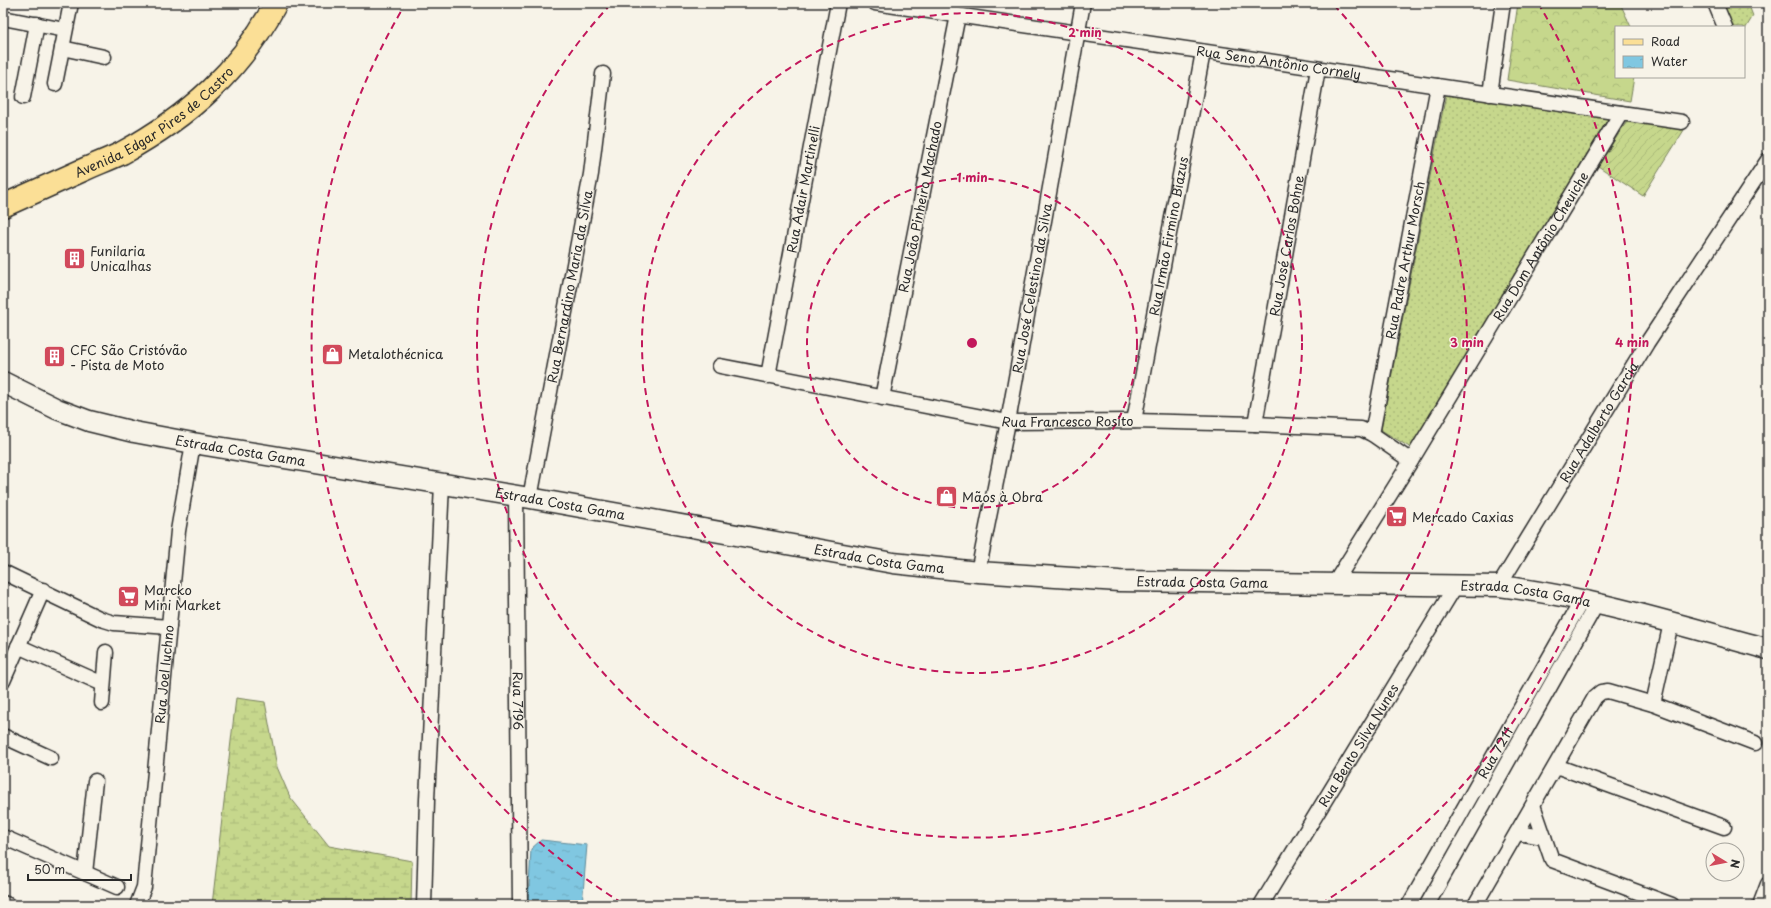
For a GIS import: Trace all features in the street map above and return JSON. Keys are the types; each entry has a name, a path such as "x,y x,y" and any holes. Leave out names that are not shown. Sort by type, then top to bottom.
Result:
{"main road":[{"name":"Avenida Edgar Pires de Castro","path":"3,206 121,153 170,123 200,101 249,49 276,3"},
{"name":"Estrada Costa Gama","path":"3,382 57,409 89,421 193,443 442,484 894,564 978,572 1119,581 1456,584 1498,586 1542,591 1590,602 1768,649"}],"street":[{"path":"55,84 71,3"},
{"name":"Rua Adair Martinelli","path":"768,376 838,3"},
{"name":"Rua Seno Antônio Cornely","path":"875,3 1682,122"},
{"name":"Rua José Celestino da Silva","path":"978,572 1008,422 1083,3"},
{"path":"1490,94 1503,3"},
{"path":"1715,3 1725,26"},
{"name":"Rua João Pinheiro Machado","path":"882,398 958,15"},
{"path":"3,18 65,30"},
{"path":"23,97 37,24"},
{"path":"62,48 104,57"},
{"name":"Rua Irmão Firmino Biazus","path":"1134,421 1203,52"},
{"name":"Rua José Carlos Bohne","path":"1255,424 1318,69"},
{"name":"Rua Bernardino Maria da Silva","path":"523,498 591,174 603,74"},
{"name":"Rua Padre Arthur Morsch","path":"1372,434 1438,86"},
{"name":"Rua Dom Antônio Cheuiche","path":"1334,584 1411,462 1621,113"},
{"name":"Rua Adalberto Garcia","path":"1498,586 1647,343 1768,160"},
{"name":"Rua Francesco Rosito","path":"720,366 1008,422 1134,421 1255,424 1361,429 1372,434 1411,462"},
{"name":"Rua Joel Iuchno","path":"137,905 144,887 178,531 193,443"},
{"path":"424,905 427,792 442,484"},
{"name":"Rua 7196","path":"520,905 523,498"},
{"path":"3,572 101,619 114,623 169,627"},
{"name":"Rua Bento Silva Nunes","path":"1261,905 1456,584"},
{"path":"3,681 43,590"},
{"path":"1427,905 1590,602"},
{"name":"Rua 7211","path":"1409,905 1590,602"},
{"path":"1653,704 1671,623"},
{"path":"18,646 103,684"},
{"path":"102,703 106,652"},
{"path":"1475,905 1595,697 1601,692 1608,691 1653,704 1755,743"},
{"path":"3,736 51,758"},
{"path":"1556,766 1724,828"},
{"path":"85,873 95,781"},
{"path":"1533,805 1552,860 1672,905"},
{"path":"1517,833 1544,837"},
{"path":"3,836 117,887"},
{"path":"1760,905 1768,884"},
{"path":"3,903 8,905"}],"green space":[{"path":"1518,3 1620,3 1631,26 1615,26 1615,78 1634,78 1630,101 1507,80"},
{"path":"1722,3 1748,3 1753,16 1745,29 1745,26 1732,26"},
{"path":"1446,94 1609,118 1411,448 1381,430"},
{"path":"1627,121 1684,130 1643,196 1598,166"},
{"path":"236,698 265,702 277,767 290,797 329,846 412,861 411,905 212,905"}],"water":[{"path":"541,840 587,845 582,905 528,905 531,849"}],"place":[{"name":"Funilaria Unicalhas","path":"74,258"},
{"name":"Metalothécnica","path":"332,354"},
{"name":"CFC São Cristóvão - Pista de Moto","path":"55,357"},
{"name":"Mãos à Obra","path":"946,497"},
{"name":"Mercado Caxias","path":"1396,517"},
{"name":"Marcko Mini Market","path":"129,597"}]}
